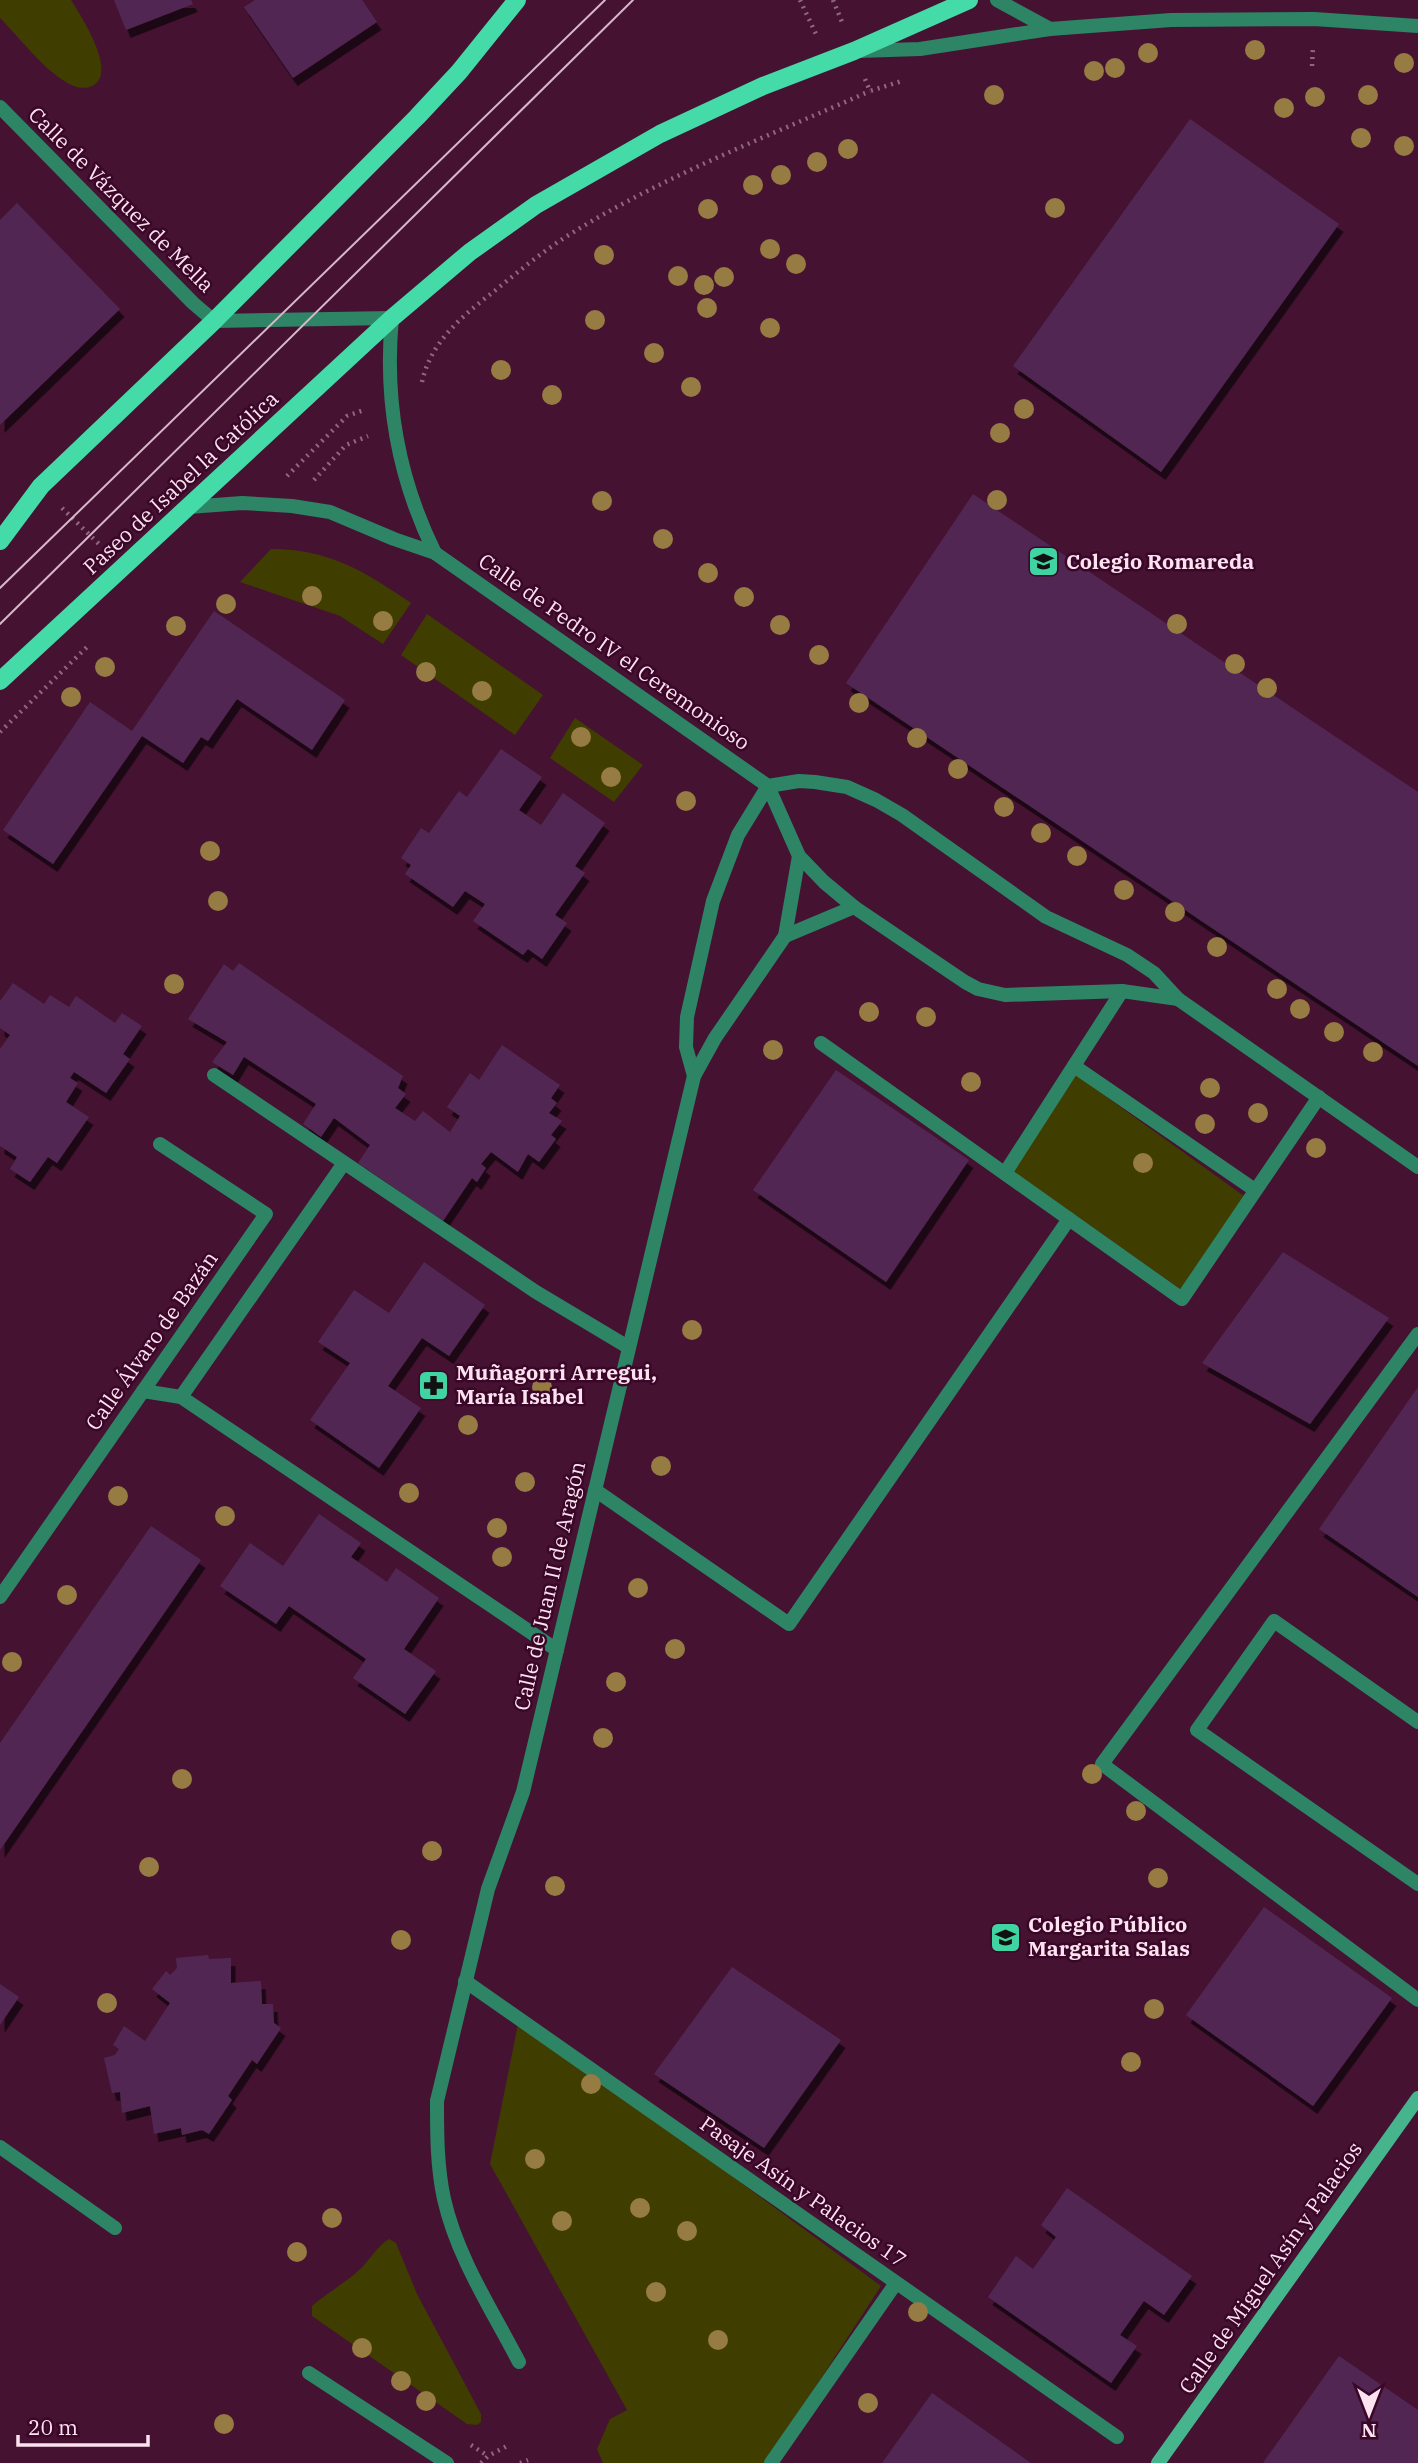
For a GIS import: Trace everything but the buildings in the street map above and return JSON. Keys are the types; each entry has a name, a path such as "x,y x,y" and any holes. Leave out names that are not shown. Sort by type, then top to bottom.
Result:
{"main road":[{"path":"0,541 41,486 214,321 417,117 459,72 517,0"},
{"name":"Paseo de Isabel la Católica","path":"0,681 393,318 470,251 580,178 704,112 854,51 969,0"}],"street":[{"path":"997,0 1050,29"},
{"path":"854,51 920,49 1050,29 1171,20 1237,18 1361,21 1418,26"},
{"name":"Calle de Vázquez de Mella","path":"0,107 193,303 214,321"},
{"path":"214,321 393,318 389,361 397,448 409,493 435,552"},
{"name":"Calle de Pedro IV el Ceremonioso","path":"189,507 260,504 330,512 394,539 435,552 768,786"},
{"path":"1178,999 1122,991 1005,995 978,989 854,907 824,881 799,856 768,786 799,781 832,784 847,787 876,800 1038,912 1128,955 1154,973 1178,999 1418,1167"},
{"name":"Calle de Juan II de Aragón","path":"694,1076 686,1047 687,1017 713,901 738,835 768,786"},
{"name":"Calle de Juan II de Aragón","path":"519,2362 460,2248 451,2225 440,2174 437,2101 488,1889 523,1792 694,1076 715,1038 785,936 799,856"},
{"path":"785,936 854,907"},
{"path":"1005,1173 1122,991"},
{"path":"821,1043 1182,1299 1319,1097"},
{"path":"1074,1066 1255,1190"},
{"path":"214,1075 536,1292 628,1347"},
{"name":"Calle Álvaro de Bazán","path":"0,1597 266,1214 160,1144"},
{"path":"181,1397 344,1163"},
{"path":"594,1490 789,1623 1069,1219"},
{"path":"1418,1334 1102,1764 1418,2000"},
{"path":"144,1391 181,1397 557,1650"},
{"path":"1418,1722 1273,1621 1197,1730 1418,1884"},
{"name":"Pasaje Asín y Palacios 17","path":"465,1981 1117,2437"},
{"name":"Calle de Miguel Asín y Palacios","path":"1158,2463 1418,2098"},
{"path":"0,2147 115,2228"},
{"path":"771,2463 896,2283"},
{"path":"309,2373 447,2463"}],"path":[{"path":"833,0 839,12"},
{"path":"260,504 347,416 419,396 424,372 446,333 468,312 563,239 700,165 870,91"},
{"path":"306,488 346,446 371,435"},
{"path":"41,486 122,567"},
{"path":"0,732 90,645"},
{"path":"481,2463 488,2456 509,2445"},
{"path":"520,2463 528,2460"}],"shaded area":[{"path":"0,0 71,0 100,58 102,70 99,80 92,86 82,88 57,76 0,18"},
{"path":"271,549 311,553 345,564 411,603 383,644 340,616 240,582"},
{"path":"427,614 543,695 515,735 401,655"},
{"path":"575,718 643,765 614,802 550,758"},
{"path":"1076,1075 1244,1196 1186,1293 1008,1168"},
{"path":"519,2019 881,2286 766,2463 603,2463 597,2449 610,2419 627,2410 490,2164"},
{"path":"389,2239 396,2243 417,2294 481,2414 481,2422 477,2425 467,2424 312,2316 312,2306 357,2272"}],"tram line":[{"path":"0,588 605,0"},
{"path":"0,624 633,0"}],"place":[{"name":"Colegio Romareda","path":"1043,562"},
{"name":"Muñagorri Arregui, María Isabel","path":"433,1385"},
{"name":"Colegio Público Margarita Salas","path":"1005,1937"}]}
